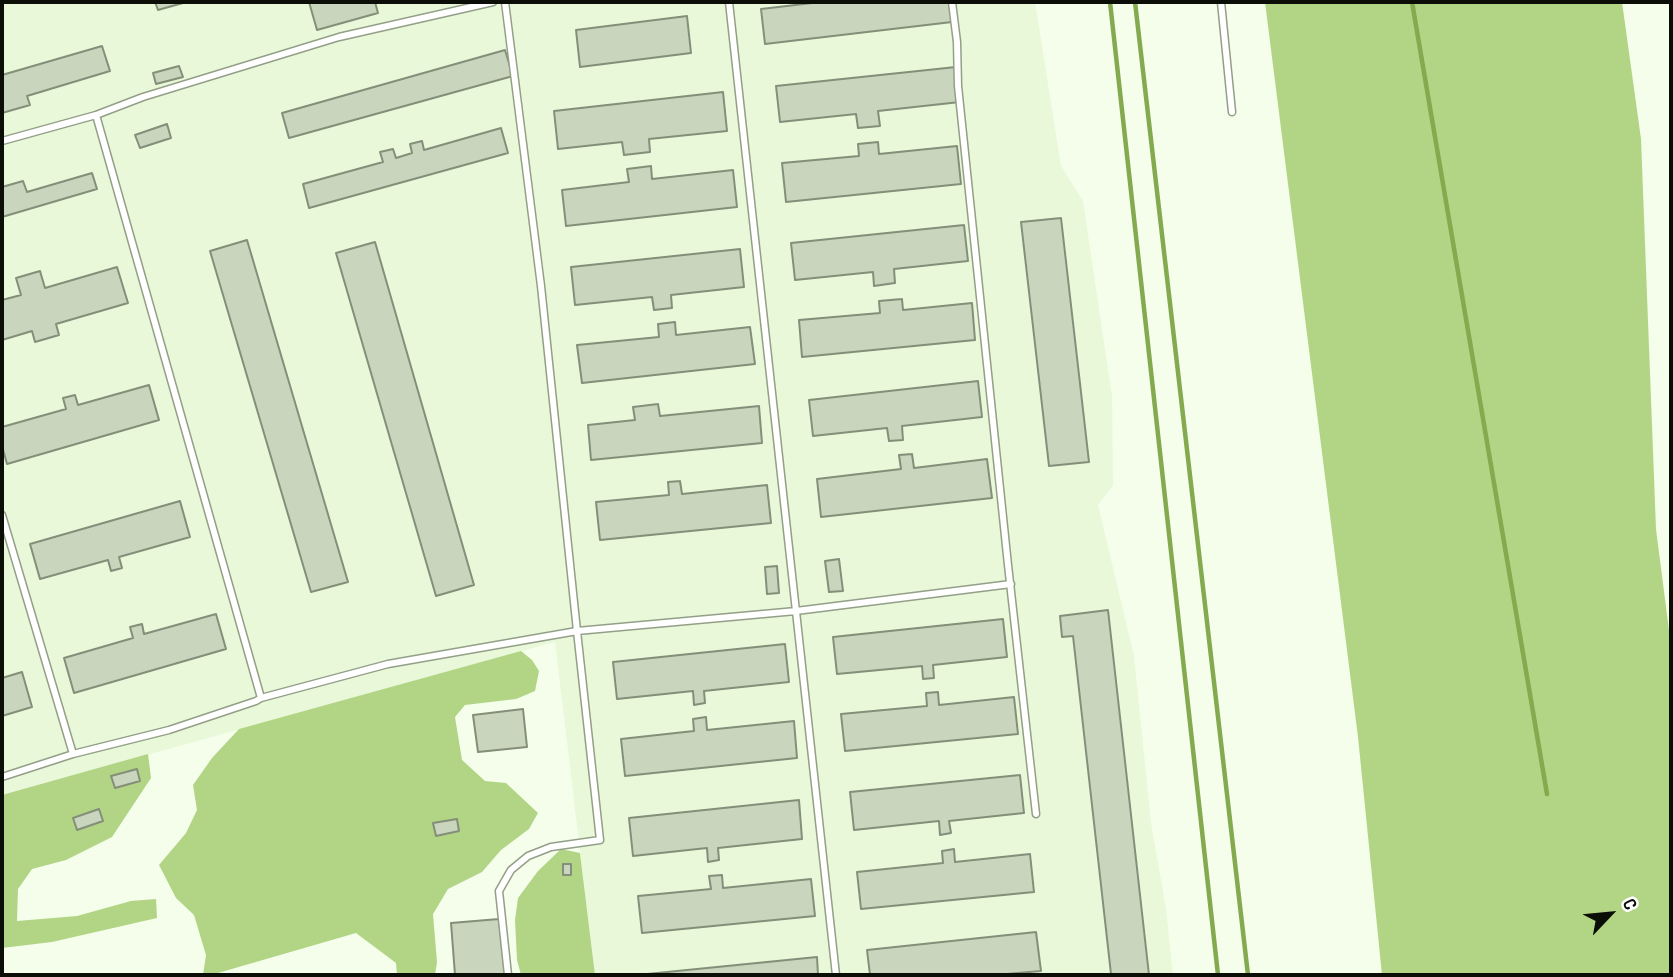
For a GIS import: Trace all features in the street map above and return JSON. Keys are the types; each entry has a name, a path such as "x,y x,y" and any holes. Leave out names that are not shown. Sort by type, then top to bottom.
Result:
{"lane":[{"path":"2,141 96,115 143,97 339,37 493,2"},
{"path":"505,2 541,286 600,840 551,847 528,856 511,870 499,891 508,975"},
{"path":"729,2 836,975"},
{"path":"952,2 957,42 958,86 1036,814"},
{"path":"1221,2 1232,112"},
{"path":"96,115 261,698"},
{"path":"2,515 73,754"},
{"path":"2,777 73,754 169,730 261,698 388,664 576,631 796,611 1011,584"}],"shaded area":[{"path":"2,2 1035,2 1061,166 1083,201 1112,396 1113,485 1098,505 1134,656 1151,823 1166,909 1173,975 595,975 555,642 2,795"}],"green space":[{"path":"1265,2 1622,2 1641,139 1656,529 1671,646 1671,975 1382,975 1358,737"},
{"path":"521,651 532,660 539,671 535,691 516,699 465,705 455,717 462,760 485,781 506,783 538,813 529,829 501,850 482,872 448,889 433,914 437,962 435,975 397,975 396,963 356,933 211,975 203,975 206,955 194,915 176,898 159,865 186,833 197,810 193,785 212,758 239,729"},
{"path":"148,754 151,778 112,837 66,860 32,869 18,889 17,921 77,916 131,901 156,899 157,918 52,942 2,948 2,795"},
{"path":"561,849 580,853 595,975 521,975 517,960 515,920 518,898 538,871"}],"building":[{"path":"155,2 183,2 183,3 158,10"},
{"path":"309,2 375,2 378,13 317,30"},
{"path":"821,2 950,2 952,22 765,44 761,9"},
{"path":"687,16 691,53 580,67 576,30"},
{"path":"102,46 110,71 27,96 30,105 2,113 2,75"},
{"path":"505,50 513,76 289,138 282,113"},
{"path":"179,66 183,77 156,84 153,73"},
{"path":"956,67 960,102 878,111 880,126 858,128 856,114 780,122 776,86"},
{"path":"723,92 727,131 649,139 650,152 624,155 622,142 558,149 554,111"},
{"path":"167,124 171,138 140,148 135,135"},
{"path":"501,128 508,153 309,208 303,184 383,162 380,152 393,149 396,158 412,153 410,144 422,141 424,150"},
{"path":"878,142 879,154 957,146 961,184 786,202 782,163 859,156 858,144"},
{"path":"651,166 652,179 733,170 737,207 566,226 562,190 629,182 627,169"},
{"path":"92,173 97,189 2,217 2,187 23,181 27,192"},
{"path":"1061,218 1089,462 1049,466 1021,222"},
{"path":"964,225 968,261 894,269 895,283 874,286 873,272 795,280 791,243"},
{"path":"247,240 348,582 311,592 210,251"},
{"path":"375,242 474,585 436,596 336,253"},
{"path":"740,249 744,287 671,295 672,308 654,310 652,297 575,305 571,267"},
{"path":"117,267 128,303 56,324 59,335 35,342 32,331 2,340 2,300 21,295 16,278 40,271 45,288"},
{"path":"902,299 903,310 972,303 975,340 802,357 799,320 880,313 879,301"},
{"path":"675,322 676,335 750,327 755,364 582,383 577,345 659,337 658,324"},
{"path":"978,381 982,417 902,426 903,440 889,441 887,428 813,436 809,400"},
{"path":"149,385 159,420 7,464 2,446 2,427 66,409 63,398 75,395 78,405"},
{"path":"658,404 660,416 759,406 762,443 591,460 588,425 635,420 633,407"},
{"path":"912,454 914,468 987,459 992,498 821,517 817,479 901,469 899,455"},
{"path":"680,481 682,494 767,485 771,523 600,540 596,502 669,495 668,482"},
{"path":"180,501 190,537 119,557 122,568 111,571 108,560 40,579 30,544"},
{"path":"839,559 843,591 829,592 825,561"},
{"path":"777,566 779,593 767,594 765,567"},
{"path":"1108,610 1149,975 1099,975 1111,974 1073,636 1062,637 1060,616"},
{"path":"216,614 226,649 74,693 64,658 133,638 130,627 142,624 144,634"},
{"path":"1003,619 1007,657 933,665 934,678 923,679 922,666 837,674 833,637"},
{"path":"785,644 789,682 704,691 705,703 694,705 693,691 617,699 613,662"},
{"path":"22,672 32,707 2,716 2,678"},
{"path":"938,692 939,705 1014,697 1018,734 845,751 841,714 927,706 926,693"},
{"path":"523,709 527,747 478,752 473,715"},
{"path":"706,717 707,730 794,721 797,758 625,776 621,739 694,731 693,719"},
{"path":"137,769 140,781 115,788 111,776"},
{"path":"1020,775 1024,813 949,821 951,833 940,835 939,821 854,830 850,792"},
{"path":"799,800 802,839 718,848 719,860 708,862 707,848 633,856 629,818"},
{"path":"99,809 103,821 77,830 73,818"},
{"path":"457,819 459,831 436,836 433,823"},
{"path":"954,849 955,862 1030,854 1034,892 861,909 857,872 943,863 942,851"},
{"path":"563,864 571,864 571,875 563,875"},
{"path":"722,875 723,888 811,879 815,916 642,933 638,896 711,889 709,876"},
{"path":"499,919 505,975 455,975 451,923"},
{"path":"1036,932 1041,971 995,975 870,975 867,950"},
{"path":"817,957 818,975 647,975 647,974"}],"waterway":[{"path":"1110,2 1218,975"},
{"path":"1135,2 1248,975"},
{"path":"1412,2 1547,794"}]}
